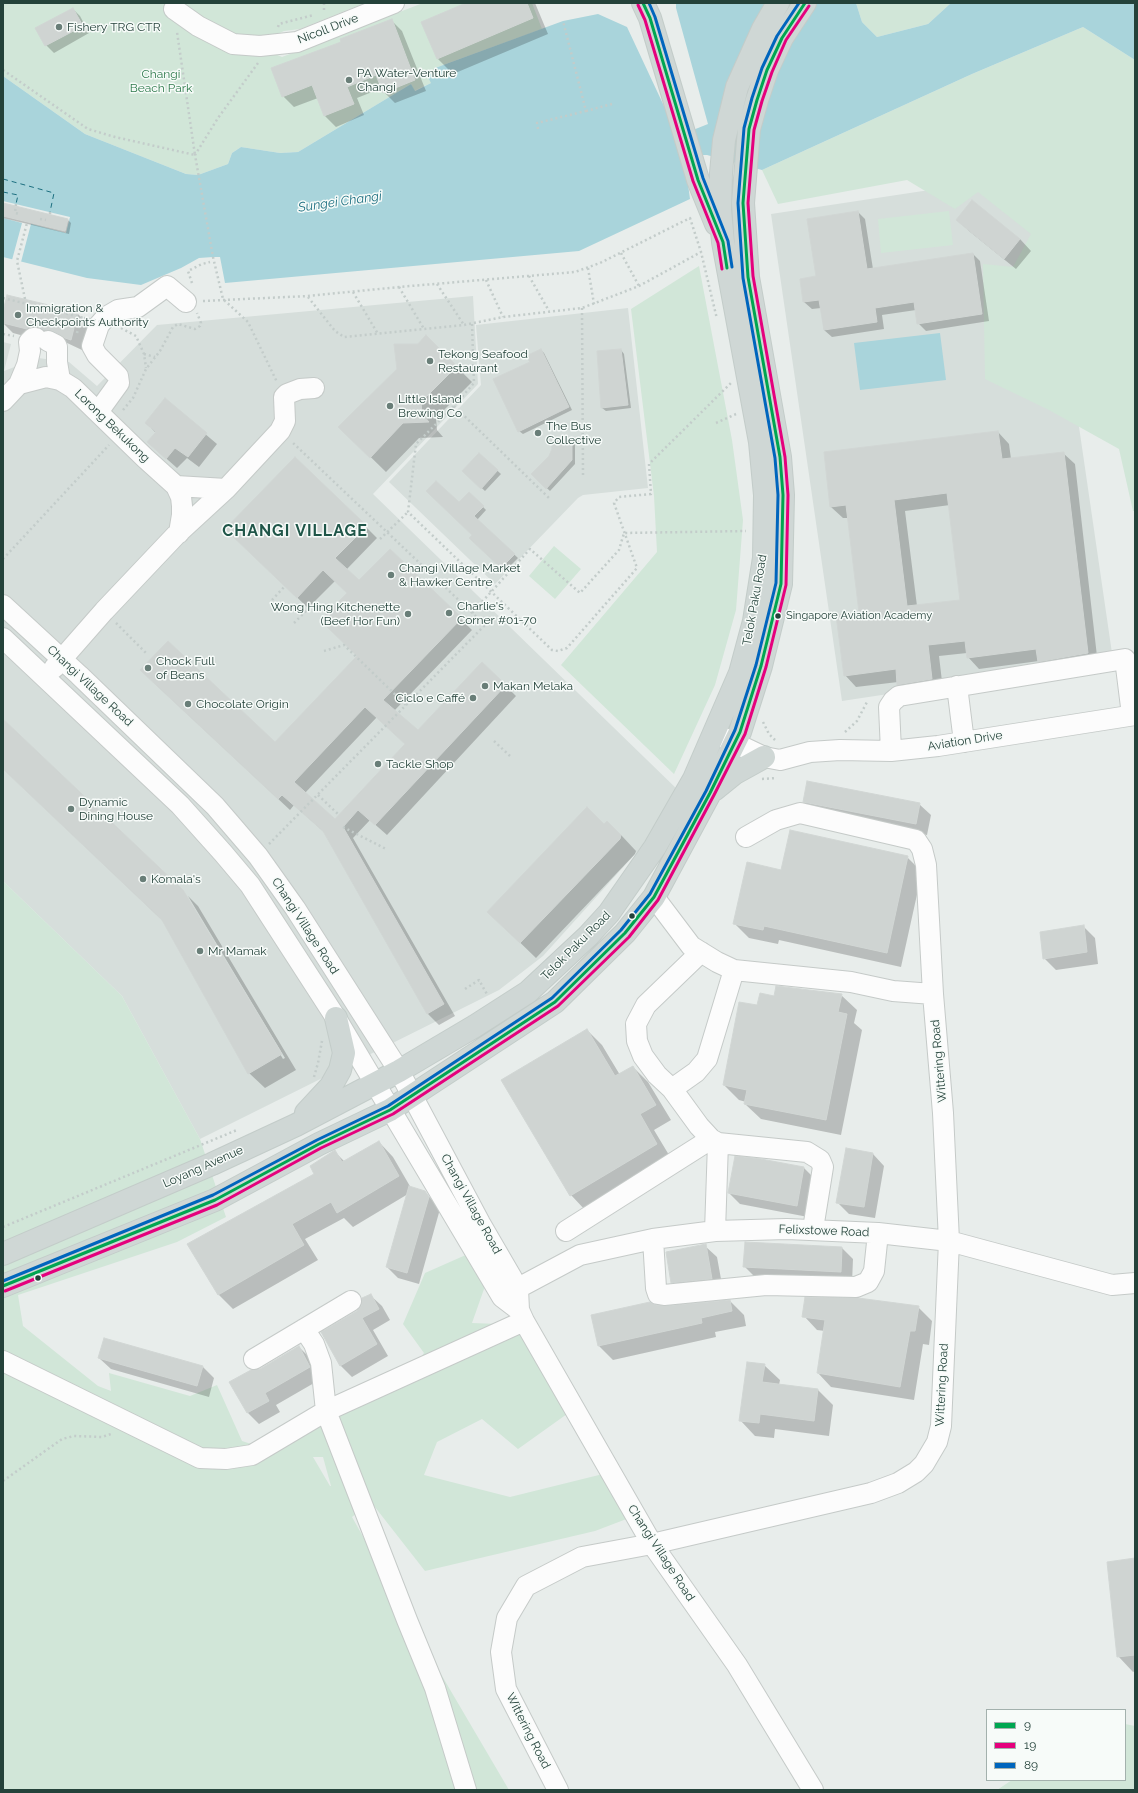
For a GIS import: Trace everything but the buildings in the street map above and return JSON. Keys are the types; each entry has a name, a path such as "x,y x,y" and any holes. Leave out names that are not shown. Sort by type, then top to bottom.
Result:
{"main road":[{"path":"643,3 650,18 698,180 723,242"},
{"name":"Telok Paku Road","path":"399,1071 475,1026 528,992 588,936 609,913 655,847 694,779 740,673 754,621 764,558 765,494 760,442 723,242 720,210 721,173 724,140 738,86 763,29 778,3"},
{"name":"Telok Paku Road","path":"413,1096 555,1002 625,933 654,897 710,793 737,738 761,666 781,584 783,501 780,457 748,277 743,203 749,129 767,70 782,38 805,3"},
{"path":"710,793 735,773 764,757"},
{"path":"296,1125 331,1086 340,1070 344,1053 336,1018"},
{"name":"Loyang Avenue","path":"3,1254 212,1164 296,1125 399,1071"},
{"path":"3,1286 214,1200 319,1144 390,1110 413,1096"}],"street":[{"name":"Nicoll Drive","path":"174,9 198,26 233,44 269,46 297,42 394,3"},
{"path":"98,412 119,383 118,376 97,355 92,346 99,325 106,317 118,310 138,307 167,286 193,304"},
{"path":"3,401 19,384 27,365 30,351 29,342 33,338 58,347 57,362 60,380"},
{"name":"Lorong Bekukong","path":"19,384 46,377 60,380 73,388 176,486 181,497 182,506 179,533"},
{"path":"46,677 104,611 176,535 226,488 280,431 285,421 284,397 292,391 314,388"},
{"path":"176,486 226,488"},
{"name":"Changi Village Road","path":"3,605 215,806 258,856 295,908 399,1071 480,1223 521,1316 652,1544 737,1665 813,1790"},
{"name":"Changi Village Road","path":"3,638 180,805 223,853 259,898 336,1018 374,1084 429,1173 510,1293"},
{"path":"891,751 889,707 893,700 899,696 1125,658 1133,715"},
{"path":"957,686 964,742"},
{"name":"Aviation Drive","path":"717,727 737,738 764,757 780,760 794,755 840,750 891,751 964,742 1133,715"},
{"name":"Aviation Drive","path":"737,738 764,744 794,755"},
{"name":"Wittering Road","path":"558,1790 506,1689 501,1652 507,1618 526,1586 582,1557 652,1544 871,1493 898,1483 920,1468 937,1442 941,1426 949,1241 943,1112 933,994 926,865 922,849 916,840 800,813 776,820 746,837"},
{"path":"654,897 691,946 717,962 734,970 851,982 894,991 933,994"},
{"path":"701,952 646,1005 636,1024 637,1041 643,1056 657,1075 672,1089 699,1126 715,1141 807,1152 820,1160 823,1167 813,1229"},
{"path":"672,1089 696,1072 707,1059 734,970"},
{"path":"566,1231 715,1141"},
{"path":"715,1141 715,1231"},
{"name":"Felixstowe Road","path":"510,1293 580,1256 653,1239 715,1231 813,1229 878,1232 949,1241 1112,1285 1135,1283"},
{"path":"653,1239 656,1288 658,1294 664,1295 766,1285 856,1287 868,1282 874,1271 878,1232"},
{"path":"254,1359 351,1302"},
{"path":"3,1361 200,1458 226,1458 252,1455 326,1411 521,1316"},
{"path":"304,1329 314,1344 321,1363 326,1411 435,1688 466,1790"}],"path":[{"path":"195,155 218,118 234,98 269,46 279,24 325,12 324,3"},
{"path":"174,9 198,175 213,257 223,300 248,322 284,397"},
{"path":"563,21 586,111"},
{"path":"3,70 88,129 115,137 195,155"},
{"path":"538,129 537,123 612,104"},
{"path":"16,204 14,213 20,214"},
{"path":"3,298 112,324 136,336 144,354 146,369 160,351 173,327 178,324 195,329 200,326 201,323 193,304 223,300 308,296 399,286 575,272 588,268 621,253 690,218 701,252 718,321"},
{"path":"40,219 46,220"},
{"path":"25,299 17,261 27,223"},
{"path":"308,296 335,331 344,337 464,325 503,317 582,308 639,286 701,252"},
{"path":"621,253 639,286"},
{"path":"188,271 210,262"},
{"path":"588,268 594,304"},
{"path":"529,276 549,311"},
{"path":"486,280 503,317"},
{"path":"437,283 464,325"},
{"path":"399,286 424,329"},
{"path":"353,292 378,334"},
{"path":"582,308 583,474"},
{"path":"380,540 408,512 416,444 454,406 474,383 472,324"},
{"path":"144,354 154,357"},
{"path":"408,512 552,650 558,651 566,648 637,568 614,504 619,497 651,494 649,464 732,382 733,390"},
{"path":"454,406 549,498"},
{"path":"735,406 737,420"},
{"path":"716,423 736,414"},
{"path":"258,856 485,625 280,431"},
{"path":"3,559 119,433"},
{"path":"624,533 747,531"},
{"path":"472,613 530,549 580,593 619,550 624,533"},
{"path":"272,600 284,586"},
{"path":"294,622 308,609"},
{"path":"104,611 146,653"},
{"path":"324,652 344,645 406,705"},
{"path":"841,734 847,731 857,721 867,702"},
{"path":"494,741 510,756"},
{"path":"318,795 339,815"},
{"path":"343,827 386,849"},
{"path":"465,989 479,980"},
{"path":"313,1077 318,1063"},
{"path":"3,1227 242,1128"},
{"path":"3,1481 62,1439 74,1436 102,1437 116,1432 122,1420"}],"shaded area":[{"name":"Singapore Aviation Academy","path":"1042,173 1113,660 842,701 771,214"},
{"name":"CHANGI VILLAGE","path":"473,296 478,384 373,494 680,792 654,833 543,956 499,990 200,1139 122,996 3,881 3,342 11,344 4,371 38,358 69,362 97,386 157,325"},
{"name":"The Bus Collective","path":"628,308 648,488 583,495 578,498 495,584 389,482 481,385 476,325"}],"green space":[{"name":"Changi Beach Park","path":"3,3 365,3 300,29 284,31 275,35 266,50 282,57 423,3 532,3 542,29 435,68 431,83 414,91 411,84 298,152 280,153 241,147 232,153 228,164 198,175 186,174 85,134 3,76"},
{"path":"856,3 951,3 928,24 877,37 862,22"},
{"path":"1083,27 1135,60 1135,511 1133,511 1119,449 1049,410 985,379 983,264 1013,267 1031,234 978,192 955,209 907,180 778,204 762,170 972,74"},
{"path":"949,211 953,245 881,253 878,219"},
{"path":"699,266 732,440 743,520 736,610 715,685 674,774 561,665 657,552 654,496 631,309"},
{"path":"554,546 581,569 555,599 529,576"},
{"path":"3,881 122,996 200,1139 226,1217 177,1242 18,1295 23,1326 98,1386 111,1391 109,1373 190,1396 217,1385 242,1441 254,1445 405,1377 424,1353 403,1324 425,1273 477,1250 490,1272 472,1323 526,1325 574,1409 518,1449 482,1419 437,1442 424,1475 510,1497 603,1474 637,1515 595,1531 425,1571 371,1502 352,1517 425,1647 509,1790 3,1790","holes":["313,1457 323,1457 331,1486"]},
{"path":"1126,1724 1135,1726 1135,1790 997,1790 1010,1781 1126,1781"}],"water":[{"name":"Sungei Changi","path":"676,3 856,3 862,22 877,37 928,24 951,3 1135,3 1135,60 1083,27 972,74 762,170 707,155 684,155 690,199 579,251 225,283 220,257 199,258 181,268 141,285 87,278 3,257 3,76 85,134 186,174 198,175 228,164 232,153 241,147 280,153 298,152 411,84 415,91 431,83 428,77 435,68 563,21 598,14 627,27 678,136 708,124 676,8"},
{"path":"940,333 946,380 860,390 854,343"}],"pier":[{"path":"3,201 70,217 66,233 31,224 21,262 12,260 22,223 3,218"}],"ferry route":[{"path":"3,179 54,193 50,212"},
{"path":"3,192 18,195 16,204"}],"transit line":[{"name":"9","path":"643,3 650,18 698,180 723,242 727,268"},
{"name":"89","path":"649,3 655,17 703,178 728,241 732,267"},
{"name":"89","path":"3,1281 213,1195 317,1140 388,1106 552,998 621,930 650,894 706,791 735,730 756,665 776,583 778,495 775,458 743,278 738,203 744,128 752,98 762,68 777,36 799,3"},
{"name":"9","path":"3,1286 215,1200 319,1144 390,1110 555,1002 625,933 654,897 710,793 740,732 761,666 781,584 783,495 780,457 748,277 743,203 749,129 757,100 767,70 782,38 805,3"},
{"name":"19","path":"638,5 645,20 693,181 718,243 722,269"},
{"name":"19","path":"5,1291 217,1205 321,1148 393,1114 558,1006 629,937 658,900 745,734 766,667 786,585 788,495 785,457 753,276 748,203 754,130 762,101 772,72 786,40 809,6"}],"place":[{"name":"Fishery TRG CTR","path":"59,27"},
{"name":"PA Water-Venture Changi","path":"349,80"},
{"name":"Immigration & Checkpoints Authority","path":"18,315"},
{"name":"Tekong Seafood Restaurant","path":"430,361"},
{"name":"Little Island Brewing Co","path":"390,406"},
{"name":"The Bus Collective","path":"538,433"},
{"name":"Changi Village Market & Hawker Centre","path":"391,575"},
{"name":"Charlie's Corner #01-70","path":"449,613"},
{"name":"Wong Hing Kitchenette (Beef Hor Fun)","path":"408,614"},
{"name":"Singapore Aviation Academy","path":"778,616"},
{"name":"Chock Full of Beans","path":"148,668"},
{"name":"Makan Melaka","path":"485,686"},
{"name":"Ciclo e Caffé","path":"473,698"},
{"name":"Chocolate Origin","path":"188,704"},
{"name":"Tackle Shop","path":"378,764"},
{"name":"Dynamic Dining House","path":"71,809"},
{"name":"Komala's","path":"143,879"},
{"name":"Mr Mamak","path":"200,951"}],"district":[{"name":"CHANGI VILLAGE","path":"295,531"}]}
